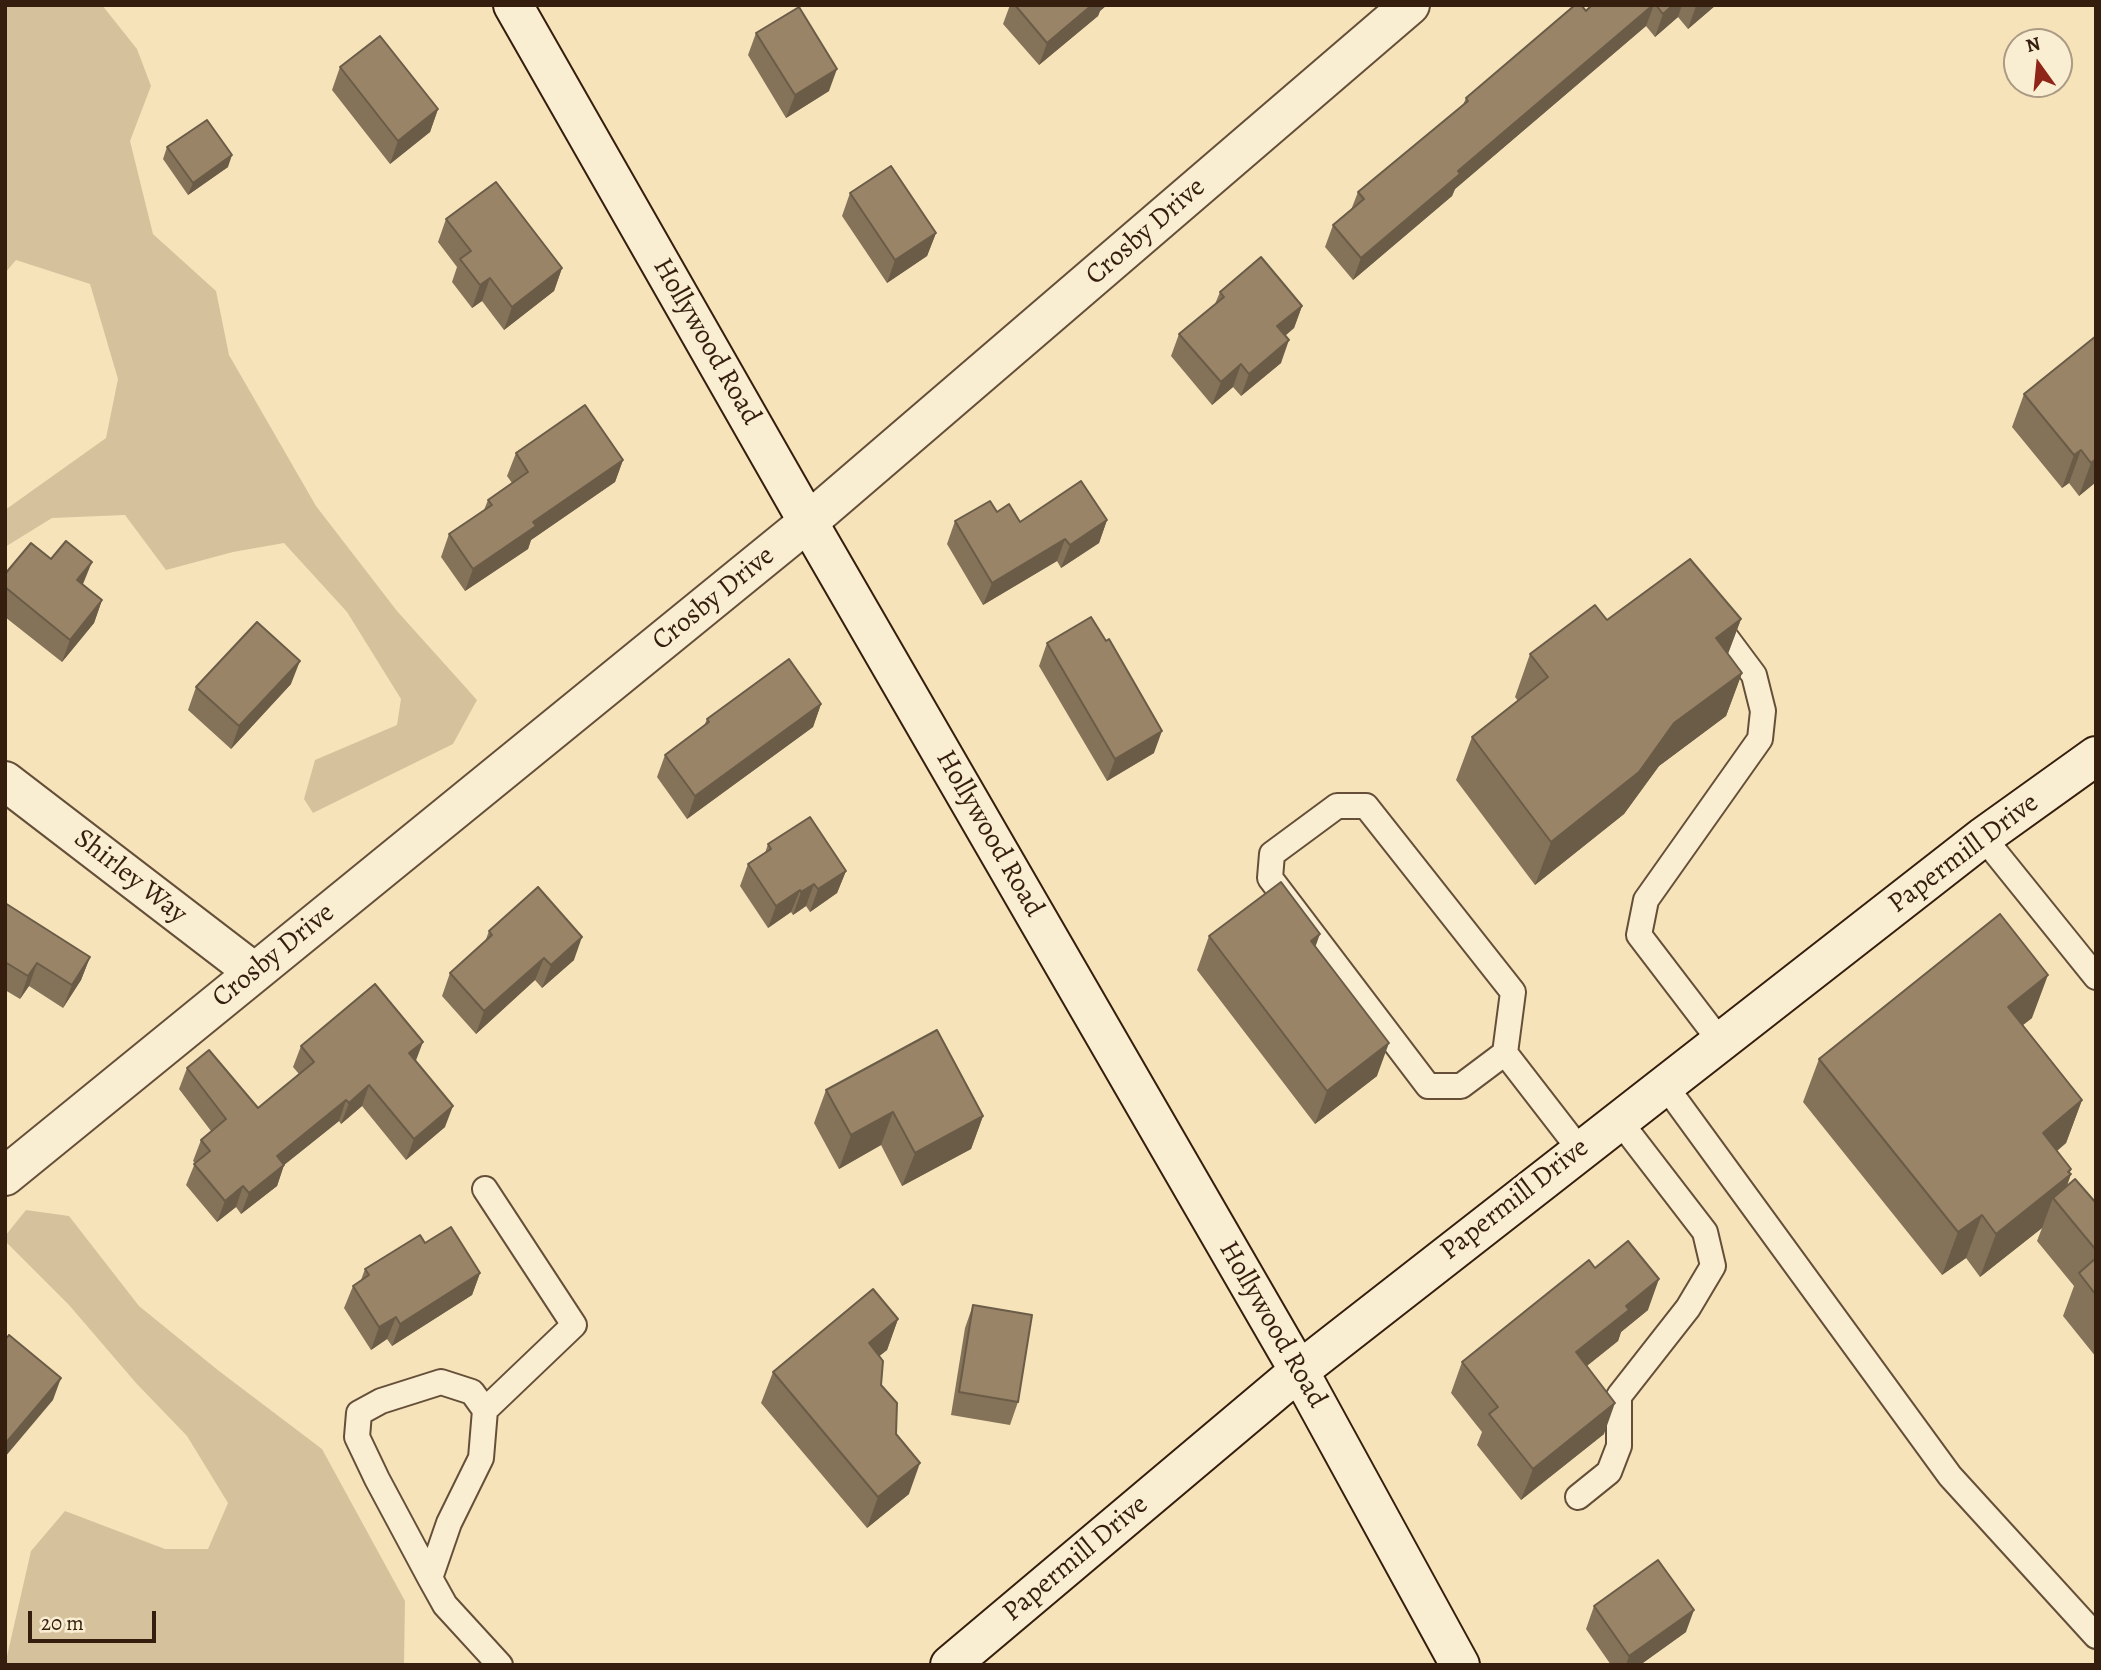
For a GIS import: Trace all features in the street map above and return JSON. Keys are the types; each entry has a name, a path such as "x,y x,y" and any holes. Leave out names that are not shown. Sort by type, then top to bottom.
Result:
{"street":[{"name":"Hollywood Road","path":"513,5 808,522 1299,1371 1460,1665"},
{"name":"Crosby Drive","path":"5,1176 808,522 1410,5"},
{"name":"Papermill Drive","path":"950,1665 1299,1371 1618,1119 1983,837 2096,756"},
{"name":"Shirley Way","path":"5,781 254,972"}],"lane":[{"path":"1700,603 1754,675 1763,711 1760,739 1646,900 1639,935 1720,1041"},
{"path":"1505,1053 1461,1086 1428,1086 1270,878 1272,854 1337,806 1366,806 1513,992 1505,1053 1580,1150"},
{"path":"1983,837 2096,977"},
{"path":"1664,1084 1950,1476 2096,1636"},
{"path":"1578,1497 1609,1472 1619,1446 1619,1396 1688,1308 1713,1266 1705,1232 1618,1119"},
{"path":"430,1578 449,1523 481,1458 485,1410 574,1325 485,1189"},
{"path":"485,1410 471,1392 441,1382 381,1401 359,1413 357,1437 445,1605 500,1665"}],"shaded area":[{"path":"5,5 102,5 137,49 151,86 130,141 153,234 216,291 229,355 316,506 397,611 477,700 453,744 313,813 304,799 315,760 397,725 401,699 347,612 284,543 233,552 166,570 125,515 52,518 5,547 5,510 106,438 118,379 90,284 16,260 5,273"},
{"path":"26,1210 69,1216 139,1306 322,1449 405,1601 404,1665 5,1665 31,1551 65,1511 165,1549 208,1549 228,1503 187,1436 136,1383 69,1305 5,1241 5,1236"}],"building":[{"path":"1015,5 1092,5 1047,43"},
{"path":"1575,5 1581,5 1586,11 1592,5 1653,5 1458,171 1460,174 1361,258 1333,225 1364,199 1358,192 1468,101 1466,98"},
{"path":"1656,5 1673,5 1663,14"},
{"path":"799,7 837,69 795,95 756,33"},
{"path":"380,36 438,109 398,141 340,67"},
{"path":"207,120 232,155 193,183 167,147"},
{"path":"891,166 936,233 895,260 850,193"},
{"path":"496,182 562,268 512,307 490,278 480,285 460,259 471,251 446,219"},
{"path":"1261,257 1302,306 1277,326 1289,340 1249,374 1241,364 1221,382 1179,334 1224,297 1220,292"},
{"path":"2096,336 2096,459 2091,463 2081,450 2074,455 2024,394"},
{"path":"585,405 623,460 533,522 536,526 473,569 449,534 492,505 488,500 528,472 516,453"},
{"path":"1081,481 1107,520 1070,545 1065,539 992,583 955,521 990,501 997,512 1009,504 1020,522"},
{"path":"66,541 92,562 77,580 102,600 70,640 5,587 5,574 31,543 51,559"},
{"path":"1690,559 1741,619 1716,638 1742,673 1674,723 1639,772 1551,842 1472,737 1548,677 1530,654 1595,605 1607,620"},
{"path":"1091,617 1106,641 1109,639 1162,731 1115,759 1047,643"},
{"path":"257,622 300,661 239,726 196,687"},
{"path":"789,659 821,704 695,796 665,755 709,722 707,719"},
{"path":"810,817 846,871 818,889 814,884 801,892 800,890 776,906 748,864 771,849 768,844"},
{"path":"1281,882 1320,934 1311,941 1389,1043 1327,1091 1209,936"},
{"path":"538,887 582,937 551,965 544,958 484,1011 450,973 492,935 489,931"},
{"path":"5,903 90,957 72,985 37,963 28,976 5,962"},
{"path":"2000,914 2048,975 2008,1007 2082,1100 2043,1133 2071,1169 2068,1172 2071,1174 1996,1234 1982,1215 1958,1232 1819,1059"},
{"path":"375,984 423,1042 409,1053 453,1106 414,1139 369,1085 349,1103 346,1100 277,1156 284,1165 249,1193 243,1186 225,1201 194,1164 210,1151 201,1140 226,1119 187,1068 209,1050 258,1108 314,1062 301,1046"},
{"path":"937,1030 983,1116 915,1153 893,1112 851,1135 826,1090"},
{"path":"2075,1179 2096,1203 2096,1250 2053,1198"},
{"path":"451,1227 480,1273 400,1324 396,1317 379,1327 353,1286 369,1275 365,1269 420,1235 425,1243"},
{"path":"1628,1241 1659,1279 1626,1306 1629,1310 1576,1352 1615,1403 1533,1469 1489,1414 1498,1407 1462,1362 1589,1260 1595,1268"},
{"path":"2096,1258 2096,1295 2079,1273"},
{"path":"873,1289 898,1319 869,1343 883,1361 881,1385 897,1403 896,1434 920,1463 878,1497 773,1372"},
{"path":"973,1305 1032,1315 1018,1402 959,1392"},
{"path":"9,1335 61,1378 5,1444 5,1340"},
{"path":"1658,1560 1694,1610 1629,1656 1594,1606"}]}
